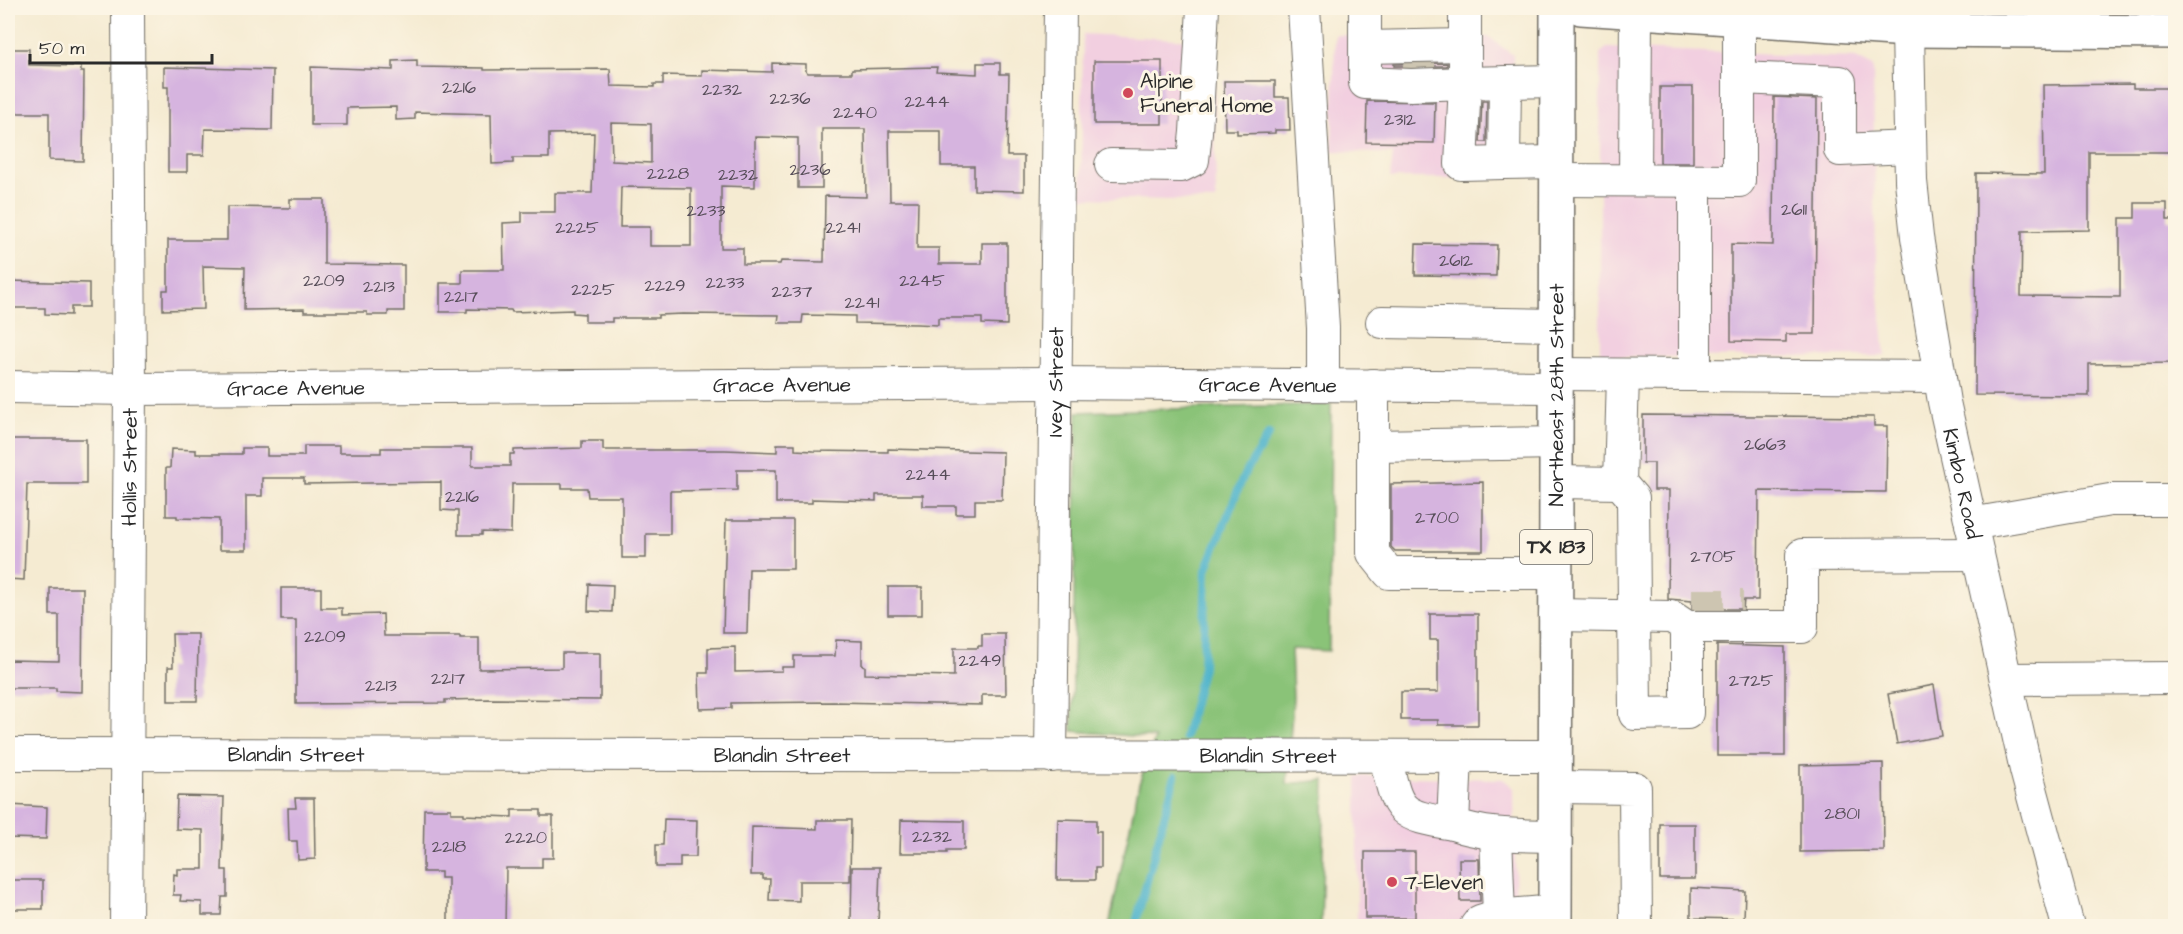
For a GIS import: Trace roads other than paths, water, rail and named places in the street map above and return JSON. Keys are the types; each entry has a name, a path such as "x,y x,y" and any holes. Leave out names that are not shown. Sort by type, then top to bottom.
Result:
{"main road":[{"name":"Northeast 28th Street","path":"1555,919 1557,8"},
{"path":"1581,8 1718,15 1908,30 2175,32"}],"street":[{"name":"Hollis Street","path":"126,927 130,389 128,8"},
{"name":"Ivey Street","path":"1051,756 1060,8"},
{"path":"1111,165 1181,166 1193,160 1203,8"},
{"path":"1304,8 1323,328 1323,385"},
{"path":"1365,8 1365,83 1465,45"},
{"path":"1465,8 1465,84 1461,164 1504,163 1635,180 1739,181 1739,78 1718,15"},
{"path":"1635,180 1636,12"},
{"name":"Kimbo Road","path":"1908,30 1911,181 1917,237 1940,377 2026,770 2068,927"},
{"path":"1418,64 1465,84 1557,81"},
{"path":"1739,78 1840,82 1840,150 1910,147"},
{"path":"1504,163 1505,82"},
{"path":"1695,181 1695,375"},
{"path":"1382,322 1556,325"},
{"name":"Grace Avenue","path":"8,387 130,389 1054,383 1373,386 1556,381 1623,375 1940,377"},
{"path":"1623,375 1620,483 1633,498 1635,714 1687,713 1684,617"},
{"path":"1373,386 1373,553 1389,573 1556,573"},
{"path":"1373,446 1556,443"},
{"path":"1556,482 1620,483"},
{"path":"1971,524 2110,500 2175,500"},
{"path":"1556,615 1684,617 1802,627 1802,555 1978,554"},
{"path":"1743,605 1802,605"},
{"path":"2006,679 2175,678"},
{"name":"Blandin Street","path":"8,754 1456,756 1555,771 1635,788 1636,927"},
{"path":"1385,756 1394,797 1407,813 1423,819 1453,824 1470,831 1496,835 1555,836"},
{"path":"1453,824 1456,756"},
{"path":"1496,835 1487,921 1555,919"}],"waterway":[{"path":"1185,737 1203,667 1206,570 1244,475 1269,434"},
{"path":"1135,926 1175,776"}],"tunnel":[{"path":"1419,50 1419,77"},
{"path":"1692,605 1743,605"}],"place":[{"name":"Alpine Funeral Home","path":"1128,93"},
{"name":"7-Eleven","path":"1392,882"}]}
